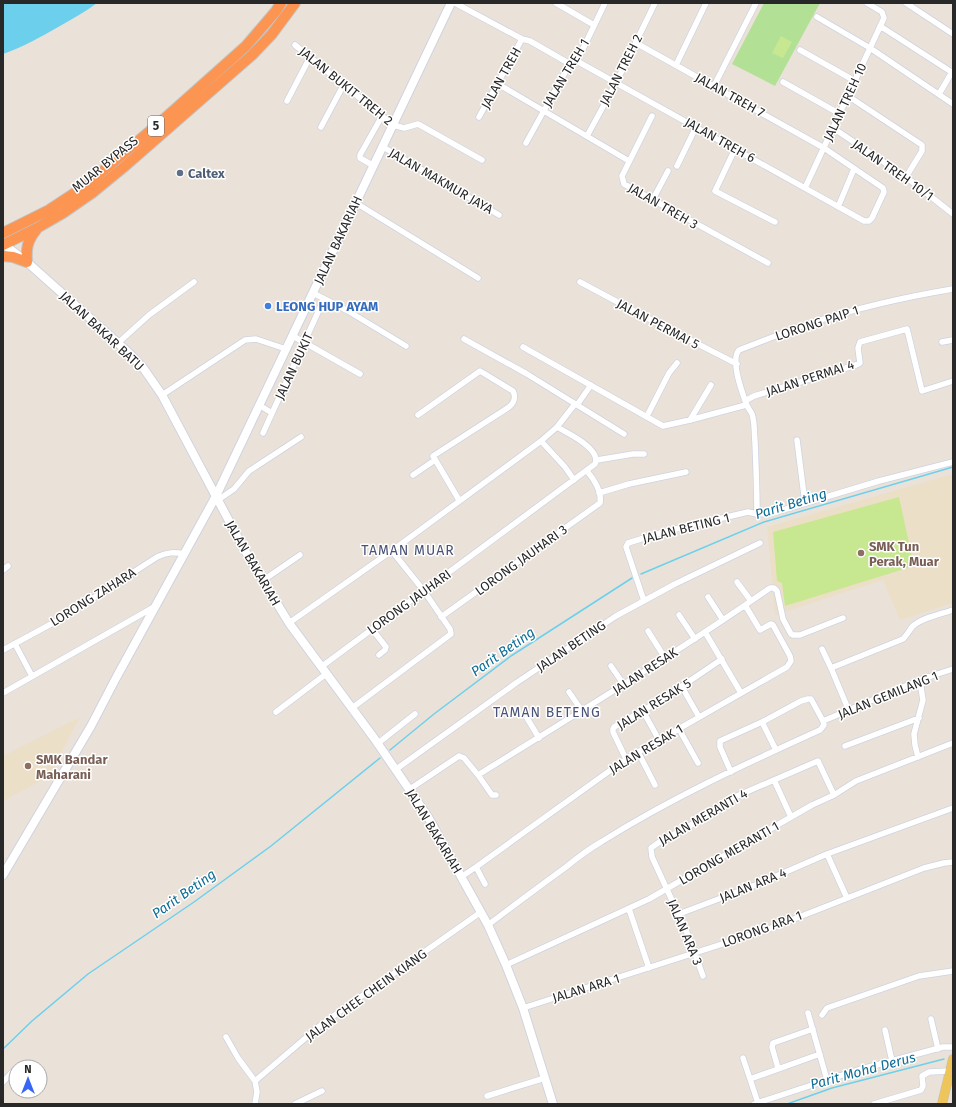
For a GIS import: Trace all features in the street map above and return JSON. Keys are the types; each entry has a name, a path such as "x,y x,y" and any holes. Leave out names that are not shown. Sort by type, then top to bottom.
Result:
{"highway":[{"name":"MUAR BYPASS","path":"3,233 49,210 84,187 246,46 281,3"},
{"name":"MUAR BYPASS","path":"3,244 37,228 63,213 111,178 252,55 272,34 295,3"},
{"path":"3,230 14,228"},
{"path":"3,256 13,257 27,262 27,243 37,228"}],"main road":[{"name":"JALAN BAKARIAH","path":"451,3 292,336 217,498 262,581 288,623 352,708 410,789 428,817 481,912 506,965 523,1008 553,1104"},
{"name":"JALAN BAKAR BATU","path":"3,244 27,262 118,343 144,369 162,395 190,451 217,498"},
{"path":"3,875 91,726 217,498"},
{"path":"942,1104 953,1059"}],"street":[{"name":"JALAN TREH","path":"455,3 522,39 530,41 570,64"},
{"path":"556,3 594,25"},
{"name":"JALAN TREH 1","path":"526,143 570,64 580,55 605,3"},
{"name":"JALAN TREH 2","path":"587,136 616,83 655,3"},
{"path":"676,65 706,3"},
{"path":"714,86 756,3"},
{"name":"JALAN TREH 10","path":"805,188 884,18 882,12 866,3"},
{"path":"906,3 953,34"},
{"path":"817,17 870,48 953,104"},
{"path":"880,26 953,73 939,94"},
{"name":"JALAN TREH","path":"479,117 522,39"},
{"name":"JALAN TREH 7","path":"636,42 824,148 883,188 884,192 872,218 869,221 864,221"},
{"name":"JALAN BUKIT TREH 2","path":"295,45 393,125 404,128 418,124 482,160"},
{"path":"800,50 855,81"},
{"path":"288,101 310,57"},
{"name":"JALAN TREH 6","path":"575,60 864,221"},
{"path":"784,82 840,114"},
{"path":"321,127 344,84"},
{"path":"498,84 629,161"},
{"path":"848,96 922,146 922,151 906,178"},
{"path":"374,166 360,158 360,155 382,116"},
{"name":"JALAN TREH 3","path":"652,116 622,176 624,184 652,201 768,263"},
{"path":"676,166 696,128"},
{"name":"JALAN TREH 10/1","path":"833,128 906,178 953,214"},
{"name":"JALAN MAKMUR JAYA","path":"383,147 499,215"},
{"path":"735,149 715,191 775,222"},
{"path":"838,207 854,169"},
{"path":"652,201 668,171"},
{"path":"356,203 478,278"},
{"path":"118,343 149,315 194,282"},
{"name":"JALAN PERMAI 5","path":"580,282 736,364"},
{"name":"LORONG PAIP 1","path":"736,364 736,353 739,350 812,323 874,305 953,289"},
{"path":"313,293 348,311 406,346"},
{"name":"JALAN BUKIT","path":"263,433 324,300"},
{"name":"JALAN PERMAI 4","path":"746,403 754,396 856,365 860,363 858,348 860,342 907,329 922,391 953,381"},
{"path":"292,336 360,374"},
{"path":"162,395 245,340 256,339 286,350"},
{"path":"464,339 527,374 624,434"},
{"path":"942,342 953,340"},
{"path":"523,347 663,426 690,420 746,403"},
{"path":"647,416 669,374 677,363"},
{"path":"736,364 738,378 746,403 751,412 754,425 757,475 757,514 773,513 879,481 953,462"},
{"path":"413,475 434,458 512,404 514,398 513,391 480,371 418,415"},
{"path":"288,623 338,590 541,441 557,427 591,385"},
{"path":"690,420 711,385"},
{"path":"260,405 272,413"},
{"path":"557,427 584,443 595,456 595,463 633,454 644,454"},
{"path":"217,498 234,489 249,471 301,437"},
{"path":"797,440 805,503"},
{"path":"541,441 565,467 574,480"},
{"path":"434,458 459,500"},
{"name":"LORONG JAUHARI","path":"321,667 595,463"},
{"path":"587,470 593,478 599,494 629,484 686,472"},
{"name":"LORONG JAUHARI 3","path":"441,617 600,503 599,494"},
{"name":"JALAN BETING 1","path":"644,601 626,547 627,543 667,531 748,512 757,514"},
{"name":"JALAN BETING","path":"395,770 462,721 616,616 760,543"},
{"path":"352,708 400,671 450,636 451,631 424,591 392,551"},
{"name":"LORONG ZAHARA","path":"3,650 64,617 157,557 165,553 174,552 185,554"},
{"path":"262,581 300,555"},
{"path":"737,582 751,601"},
{"name":"JALAN RESAK","path":"478,775 624,685 770,588 774,588 778,593 783,619 793,635 800,635 843,618"},
{"path":"708,597 723,620"},
{"name":"JALAN RESAK 1","path":"461,876 476,867 626,759 788,667 790,656 774,625 771,624 760,630 745,605"},
{"path":"3,693 156,606"},
{"path":"831,668 899,641 908,634 913,626 926,619 953,610"},
{"path":"679,615 695,639"},
{"path":"372,629 386,647 386,650 379,655"},
{"path":"648,631 665,658"},
{"path":"705,632 741,693"},
{"path":"14,644 32,676"},
{"path":"822,649 849,711"},
{"name":"JALAN RESAK 5","path":"626,759 614,735 613,729 682,687 722,659"},
{"path":"611,666 624,685"},
{"name":"JALAN GEMILANG 1","path":"823,721 922,679 953,668"},
{"path":"276,712 326,674"},
{"path":"918,757 914,734 923,700 920,688 922,679"},
{"path":"682,687 699,717"},
{"path":"569,692 582,711"},
{"path":"488,925 600,842 660,807 820,730 824,725 823,721 811,699 808,699 720,741 720,747 731,772"},
{"path":"643,711 659,740"},
{"path":"377,744 415,714"},
{"path":"527,718 539,738"},
{"path":"845,746 919,718"},
{"path":"762,722 776,750"},
{"path":"679,729 698,763"},
{"name":"LORONG MERANTI 1","path":"506,965 649,899 792,817 834,795 856,781 953,744"},
{"path":"638,752 655,785"},
{"path":"410,789 459,756 464,758 492,795 496,795"},
{"name":"JALAN MERANTI 4","path":"666,889 652,857 651,848 728,805 730,799 818,761 834,795"},
{"path":"774,780 792,817"},
{"name":"JALAN ARA 4","path":"679,914 758,884 827,854 953,808"},
{"path":"827,854 847,898"},
{"name":"LORONG ARA 1","path":"649,968 766,930 924,868 953,862"},
{"path":"476,867 485,884"},
{"name":"JALAN ARA 3","path":"666,889 679,914 703,976"},
{"path":"629,908 649,968"},
{"name":"JALAN CHEE CHEIN KIANG","path":"255,1081 322,1024 481,912"},
{"name":"JALAN ARA 1","path":"523,1008 649,968"},
{"path":"822,1015 827,1008 919,976 953,971"},
{"path":"808,1013 827,1080"},
{"path":"931,1019 938,1048"},
{"path":"778,1068 772,1044 813,1029"},
{"path":"885,1030 892,1060"},
{"path":"226,1037 238,1058 255,1081 257,1092 255,1104"},
{"path":"743,1058 756,1103 892,1060 938,1048 948,1046 953,1047"},
{"path":"750,1079 820,1054"},
{"path":"874,1104 921,1090 923,1086 922,1076 926,1073 950,1071"},
{"path":"487,1096 545,1078"},
{"path":"296,1104 322,1091"}],"shaded area":[{"name":"SMK Tun Perak, Muar","path":"953,474 953,603 900,620 883,580 775,615 767,527"},
{"name":"SMK Bandar Maharani","path":"80,717 48,777 3,801 3,756"}],"green space":[{"path":"764,3 820,3 775,86 732,64"},
{"path":"781,36 792,42 783,58 772,53"},
{"path":"899,497 914,566 785,606 782,583 777,581 773,532"}],"water":[{"path":"3,3 97,3 39,38 3,54"}],"waterway":[{"name":"Parit Beting","path":"641,574 764,522 953,467"},
{"name":"Parit Beting","path":"390,750 434,714 511,656 632,578"},
{"name":"Parit Beting","path":"3,1049 32,1021 88,974 194,902 271,846 380,758"},
{"name":"Parit Mohd Derus","path":"787,1104 832,1088 944,1059"}],"place":[{"name":"Caltex","path":"180,173"},
{"name":"LEONG HUP AYAM","path":"268,306"},
{"name":"SMK Tun Perak, Muar","path":"861,553"},
{"name":"SMK Bandar Maharani","path":"28,766"}],"district":[{"name":"TAMAN MUAR","path":"408,550"},
{"name":"TAMAN BETENG","path":"547,712"}]}
